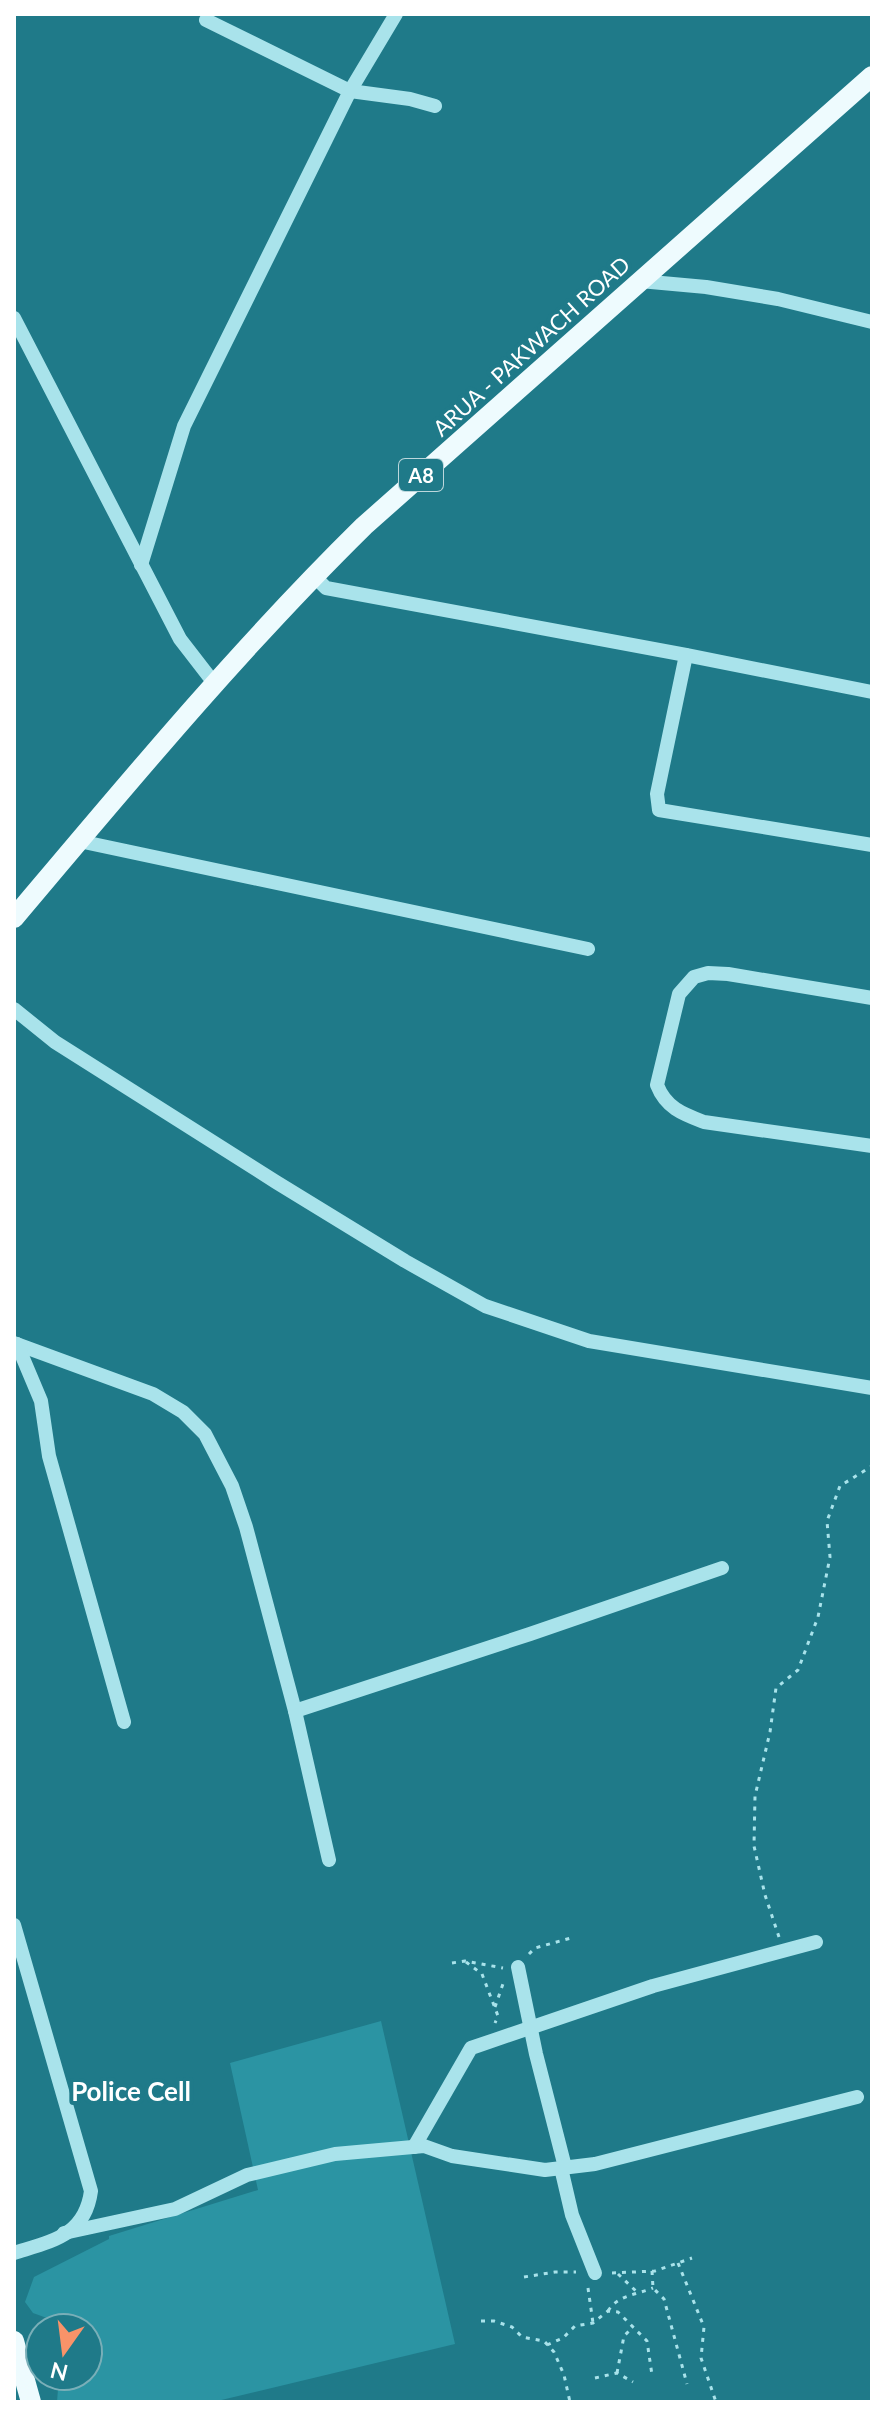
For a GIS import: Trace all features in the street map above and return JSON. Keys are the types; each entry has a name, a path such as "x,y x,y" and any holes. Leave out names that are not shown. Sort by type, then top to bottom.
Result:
{"main road":[{"name":"ARUA - PAKWACH ROAD","path":"14,918 214,683 364,526 872,76"},
{"path":"14,2341 31,2402"}],"street":[{"path":"141,565 184,426 350,91 396,14"},
{"path":"206,20 350,91 410,99 435,106"},
{"path":"640,281 706,287 778,299 872,322"},
{"path":"14,318 180,639 214,683"},
{"path":"314,576 326,588 872,692"},
{"path":"686,655 657,794 659,810 872,845"},
{"path":"79,841 588,949"},
{"path":"872,998 728,974 708,973 694,977 679,994 657,1085 661,1097 678,1112 704,1122 872,1146"},
{"path":"14,1009 55,1042 263,1174 485,1306 589,1341 872,1388"},
{"path":"15,1344 153,1394 183,1412 205,1434 232,1486 246,1527 295,1711 329,1860"},
{"path":"15,1344 41,1401 49,1456 124,1722"},
{"path":"295,1711 722,1568"},
{"path":"14,1925 91,2191 89,2208 80,2224 52,2242 14,2253"},
{"path":"414,2147 471,2048 653,1986 816,1942"},
{"path":"518,1967 572,2215 591,2277"},
{"path":"64,2233 175,2209 247,2175 335,2154 424,2146 452,2156 545,2170 595,2164 857,2097"}],"path":[{"path":"784,1950 765,1895 754,1846 755,1796 770,1732 776,1688 798,1670 818,1617 830,1557 827,1521 840,1486 872,1466"},
{"path":"465,1961 482,1974 498,2016 484,2044"},
{"path":"678,2263 704,2327 701,2358 716,2402"},
{"path":"652,2271 653,2288 664,2299 687,2384"},
{"path":"618,2274 639,2294"},
{"path":"591,2277 593,2323"},
{"path":"547,2345 563,2338 575,2326 593,2323 621,2297 653,2288"},
{"path":"608,2311 618,2312 647,2341 652,2375"},
{"path":"481,2321 494,2321 512,2327 522,2337 544,2341 554,2352 564,2375 570,2402"},
{"path":"617,2373 624,2336 633,2327"},
{"path":"595,2378 617,2373 633,2382"}],"shaded area":[{"path":"381,2021 455,2344 213,2402 57,2402 58,2392 104,2392 104,2312 32,2312 25,2302 34,2277 109,2239 109,2236 258,2190 230,2063"}],"district":[{"name":"Police Cell","path":"131,2091"}]}
